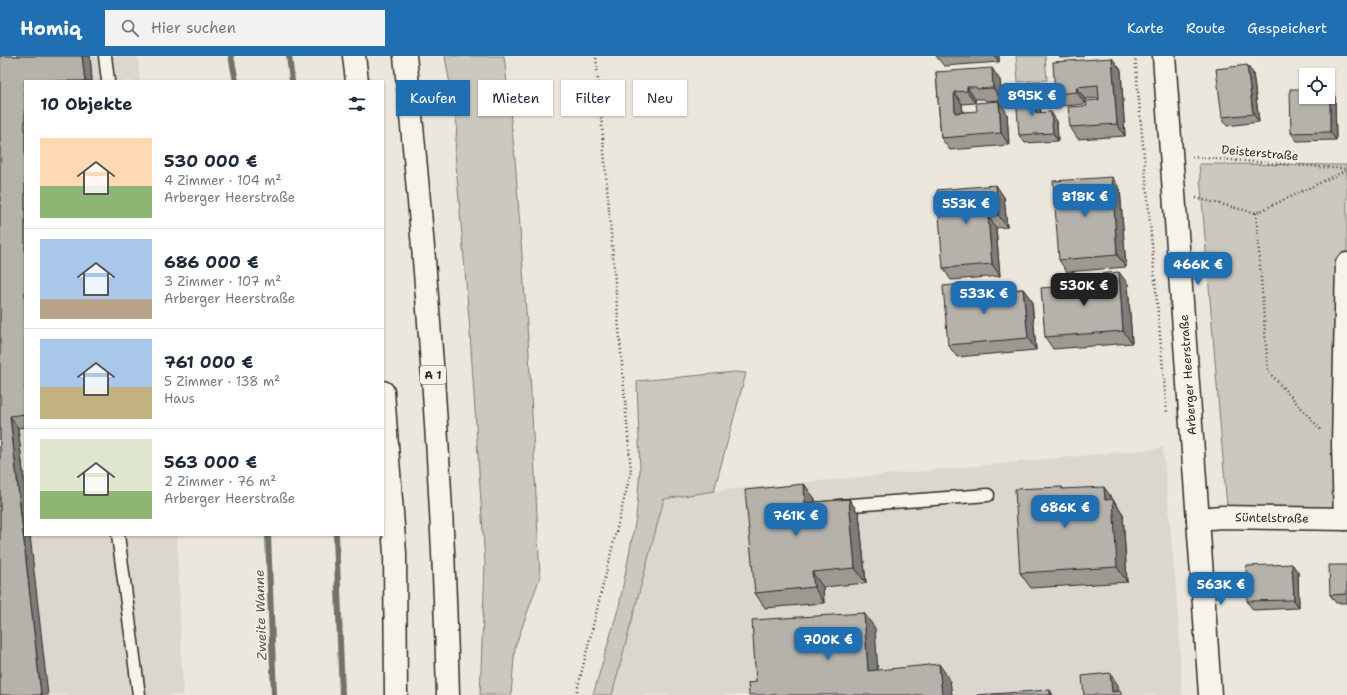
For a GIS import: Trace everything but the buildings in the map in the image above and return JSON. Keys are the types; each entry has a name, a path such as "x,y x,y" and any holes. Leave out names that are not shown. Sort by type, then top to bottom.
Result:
{"main road":[{"path":"354,56 357,80"},
{"name":"A 1","path":"405,56 426,272 443,547 448,695"},
{"name":"Arberger Heerstraße","path":"1164,56 1210,695"},
{"path":"1346,519 1343,445 1347,264"},
{"path":"384,405 395,553 396,695"},
{"name":"Süntelstraße","path":"1198,519 1222,517 1346,519"}],"lane":[{"path":"105,56 108,80"},
{"path":"834,507 988,495"},
{"path":"118,536 139,695"}],"path":[{"path":"576,695 631,471 596,56"},
{"path":"1135,56 1167,419"},
{"name":"Deisterstraße","path":"1172,155 1347,170"},
{"path":"1174,193 1256,213 1347,170"},
{"path":"1256,213 1268,371 1321,430 1343,445"}],"shaded area":[{"path":"0,56 138,56 140,80 24,80 24,536 177,536 183,695 0,695"},
{"path":"445,56 504,56 507,80 478,80 478,116 510,116 515,158 529,353 540,577 515,647 511,695 480,695 485,563 469,318 455,153 457,125 455,116 470,116 470,80 449,80"},
{"path":"1016,56 1045,56 1047,80 1018,82"},
{"path":"1199,164 1347,165 1347,514 1227,508"},
{"path":"735,372 746,373 714,491 664,499 612,695 593,695 619,606 636,518 640,470 637,381"},
{"path":"1163,448 1178,611 1182,695 612,695 664,498 714,491"}],"waterway":[{"name":"Zweite Wanne","path":"231,56 236,80"},
{"path":"289,56 292,80"},
{"name":"Zweite Wanne","path":"268,536 274,695"},
{"path":"336,536 342,695"}]}
